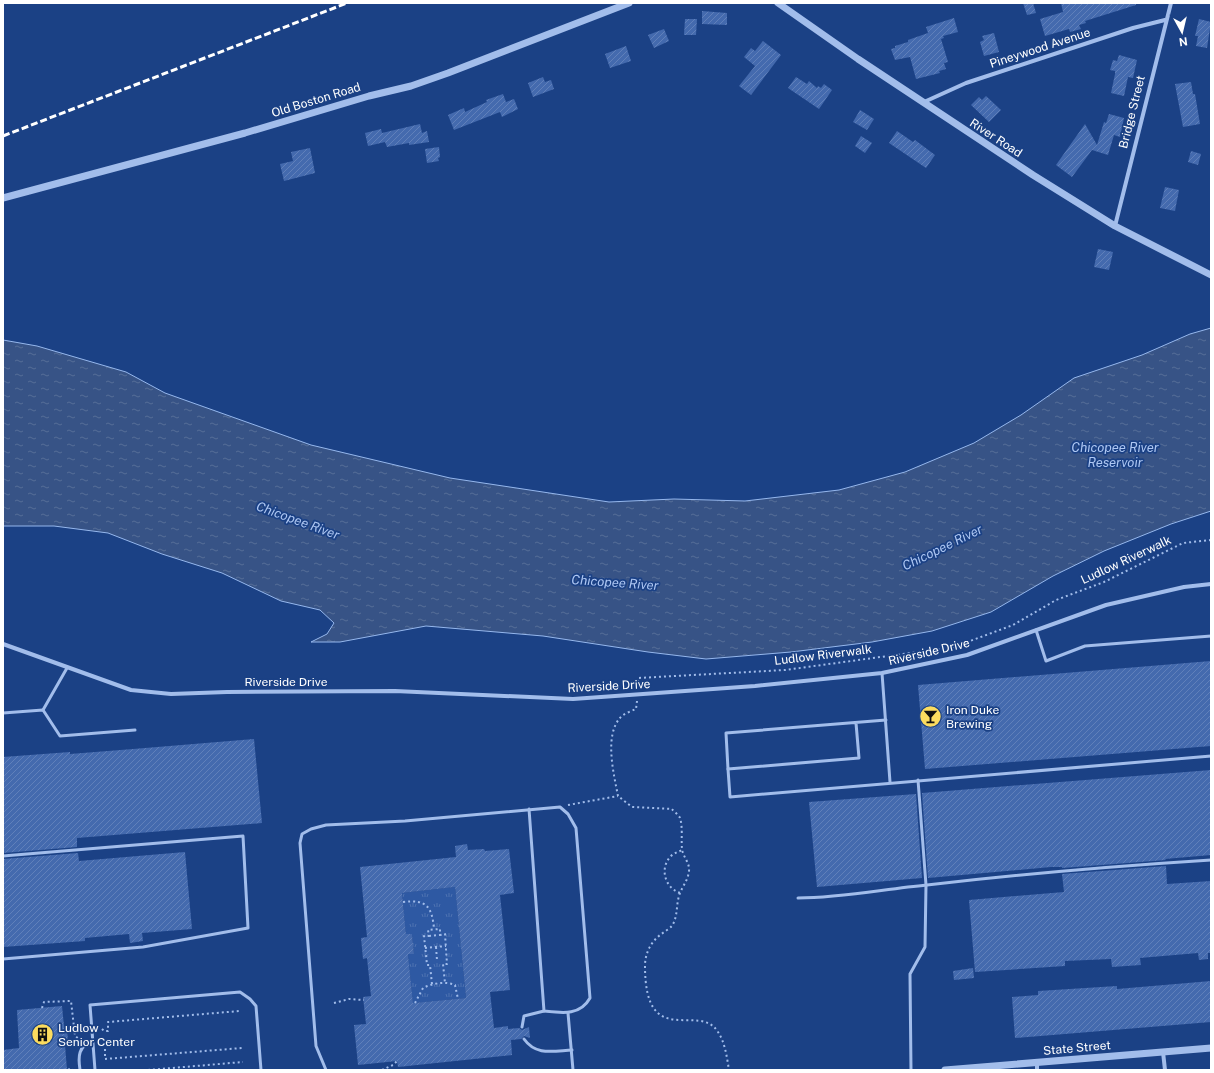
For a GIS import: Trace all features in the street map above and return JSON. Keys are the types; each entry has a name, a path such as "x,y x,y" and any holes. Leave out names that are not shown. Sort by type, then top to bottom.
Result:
{"street":[{"name":"Old Boston Road","path":"3,198 245,133 369,96 411,86 455,71 629,3"},
{"name":"River Road","path":"778,3 991,148 1115,226 1211,275"},
{"name":"Bridge Street","path":"1115,226 1165,20 1171,3"},
{"name":"Pineywood Avenue","path":"923,102 966,84 1133,28 1165,20"},
{"name":"Riverside Drive","path":"3,644 131,690 171,694 227,692 395,691 573,699 755,686 882,673 967,655 1106,605 1184,587 1211,584"},
{"name":"State Street","path":"945,1070 1037,1067 1163,1052 1211,1048"},
{"path":"1163,1052 1165,1070"}],"lane":[{"path":"1036,630 1046,661 1086,646 1211,636"},
{"path":"43,710 67,668"},
{"path":"882,673 890,782"},
{"path":"3,713 43,710"},
{"path":"43,710 60,736 135,730"},
{"path":"886,720 726,733 730,797 890,782 1211,756"},
{"path":"728,769 859,758 856,723"},
{"path":"911,1070 910,974 925,947 926,885 918,780"},
{"path":"326,1070 316,1046 300,842 302,834 311,829 326,825 406,821 560,807 568,814 576,828 590,998 581,1008 568,1013 544,1011 524,1016 522,1028"},
{"path":"529,809 544,1011"},
{"path":"3,856 243,836 248,928 143,946 3,958"},
{"path":"798,898 831,898 926,885 1121,866 1211,860"},
{"path":"95,1070 90,1005 240,992 250,999 256,1006 261,1070"},
{"path":"568,1013 573,1070"},
{"path":"524,1039 530,1047 542,1051 572,1050"},
{"path":"80,1070 79,1056 82,1048 86,1044 93,1042"}],"path":[{"name":"Ludlow Riverwalk","path":"638,686 638,678 785,670 954,647 1012,625 1056,600 1104,582 1183,543 1211,540"},
{"path":"637,701 636,709 620,718 614,729 611,746 618,796 632,807 672,809 680,818 682,850 689,865 689,873 680,893 676,917 672,927 655,939 646,954 646,986 654,1010 659,1015 672,1020 706,1022 718,1032 724,1049 728,1070"},
{"path":"560,807 618,796"},
{"path":"680,893 672,890 668,884 665,871 666,864 672,854 682,850"},
{"path":"403,902 419,902 428,906 433,916 434,929"},
{"path":"429,936 428,930 434,929 440,929 440,935"},
{"path":"432,984 430,965 427,965 424,936 445,934 447,964 443,964 445,983"},
{"path":"425,948 446,946"},
{"path":"436,947 437,960"},
{"path":"415,1003 421,990 432,984 445,983 455,985 458,999"},
{"path":"334,1003 349,999 364,1000"},
{"path":"42,1008 44,1002 71,1001 75,1036 79,1039"},
{"path":"102,1030 108,1030 108,1022 240,1011"},
{"path":"105,1049 106,1059 242,1048"},
{"path":"382,1070 391,1067 397,1061"},
{"path":"148,1070 243,1062"},
{"path":"63,1070 74,1069"}],"green space":[{"path":"455,887 466,998 413,1003 408,954 414,954 412,934 406,934 402,893"}],"water":[{"name":"Chicopee River Reservoir","path":"1211,328 1211,511 1171,524 1104,551 1053,576 991,612 932,631 872,642 791,652 706,659 543,636 426,626 340,642 311,642 327,634 334,623 320,610 281,601 222,573 162,554 108,533 54,526 3,526 3,340 37,346 126,372 165,393 311,445 450,478 609,502 674,499 745,501 839,490 905,472 974,443 1021,415 1074,378 1142,355 1190,334"}],"building":[{"path":"1023,3 1033,3 1036,13 1027,15"},
{"path":"1061,3 1136,3 1136,5 1085,21 1086,23 1079,25 1081,29 1070,32 1069,29 1045,36 1040,19 1063,12"},
{"path":"702,11 727,13 727,25 702,24"},
{"path":"954,18 958,32 943,36 944,38 941,39 948,62 944,63 946,69 939,71 940,73 916,79 910,57 895,60 891,49 895,48 895,46 928,33 926,27"},
{"path":"685,19 697,19 696,35 684,35"},
{"path":"1199,19 1211,22 1207,48 1196,46 1198,36 1195,36"},
{"path":"664,29 669,41 654,48 648,35"},
{"path":"994,33 999,52 984,56 980,42 984,40 982,36"},
{"path":"763,41 781,55 751,95 739,86 755,66 744,57 751,48 755,51"},
{"path":"626,46 631,61 610,68 605,54"},
{"path":"1119,55 1137,60 1133,78 1128,77 1124,96 1111,93 1115,71 1110,70 1113,60 1117,61"},
{"path":"543,77 545,82 551,80 554,89 533,97 528,83"},
{"path":"796,77 807,84 809,81 817,88 818,86 821,88 824,84 832,90 819,109 788,88"},
{"path":"1191,82 1193,94 1195,94 1200,124 1183,127 1175,84"},
{"path":"503,94 506,102 514,99 518,109 502,117 500,112 454,130 448,115 464,108 465,112 487,102 486,100"},
{"path":"986,96 1001,110 989,122 971,105 979,97 982,100"},
{"path":"860,110 874,119 867,130 853,122"},
{"path":"1109,114 1124,118 1120,137 1114,135 1108,155 1092,150 1072,177 1056,165 1085,124 1097,145 1104,122 1106,123"},
{"path":"420,124 422,133 427,131 429,142 409,145 409,143 387,147 385,142 368,146 365,133 381,129 382,133"},
{"path":"897,131 913,142 915,140 935,155 926,168 889,143"},
{"path":"861,136 872,143 865,153 855,146"},
{"path":"439,147 439,161 427,163 425,149"},
{"path":"310,148 315,173 284,181 280,164 293,161 291,152"},
{"path":"1191,151 1201,154 1198,165 1188,162"},
{"path":"1165,187 1179,190 1175,211 1160,208"},
{"path":"1098,249 1113,252 1109,270 1094,267"},
{"path":"1211,661 1211,746 925,769 918,685"},
{"path":"254,739 262,823 77,838 77,847 3,853 3,757 70,752 70,754"},
{"path":"1211,770 1211,855 1165,859 1166,860 1062,868 1051,867 928,878 922,793"},
{"path":"916,794 922,878 817,887 809,802"},
{"path":"467,844 468,850 484,849 485,851 509,849 514,893 500,895 510,990 490,992 494,1028 508,1026 508,1029 519,1028 522,1030 529,1027 530,1038 524,1036 521,1039 511,1040 512,1055 398,1067 397,1061 358,1065 354,1025 366,1024 363,997 371,996 367,958 363,959 361,938 367,937 360,867 456,857 455,846","holes":["455,887 466,998 413,1003 408,954 414,954 412,934 406,934 402,893"]},
{"path":"185,852 192,929 142,933 143,941 130,943 129,934 85,938 85,941 3,947 3,859 78,853 79,861"},
{"path":"1166,866 1167,884 1211,881 1211,953 1208,953 1208,959 1199,960 1198,953 1140,958 1141,965 1112,967 1111,959 1065,961 1065,966 975,972 969,900 1064,892 1062,874"},
{"path":"973,968 974,978 954,980 953,971"},
{"path":"1211,981 1211,1022 1015,1038 1012,997 1038,995 1038,991 1117,986 1117,989"},
{"name":"Ludlow Senior Center","path":"62,1006 64,1026 67,1025 68,1045 65,1045 67,1070 3,1070 3,1050 19,1048 17,1010"}],"railway":[{"path":"3,136 347,3"}],"place":[{"name":"Iron Duke Brewing","path":"930,717"},
{"name":"Ludlow Senior Center","path":"43,1035"}],"water label":[{"name":"Chicopee River","path":"298,520"},
{"name":"Chicopee River","path":"942,547"},
{"name":"Chicopee River","path":"615,582"}]}
